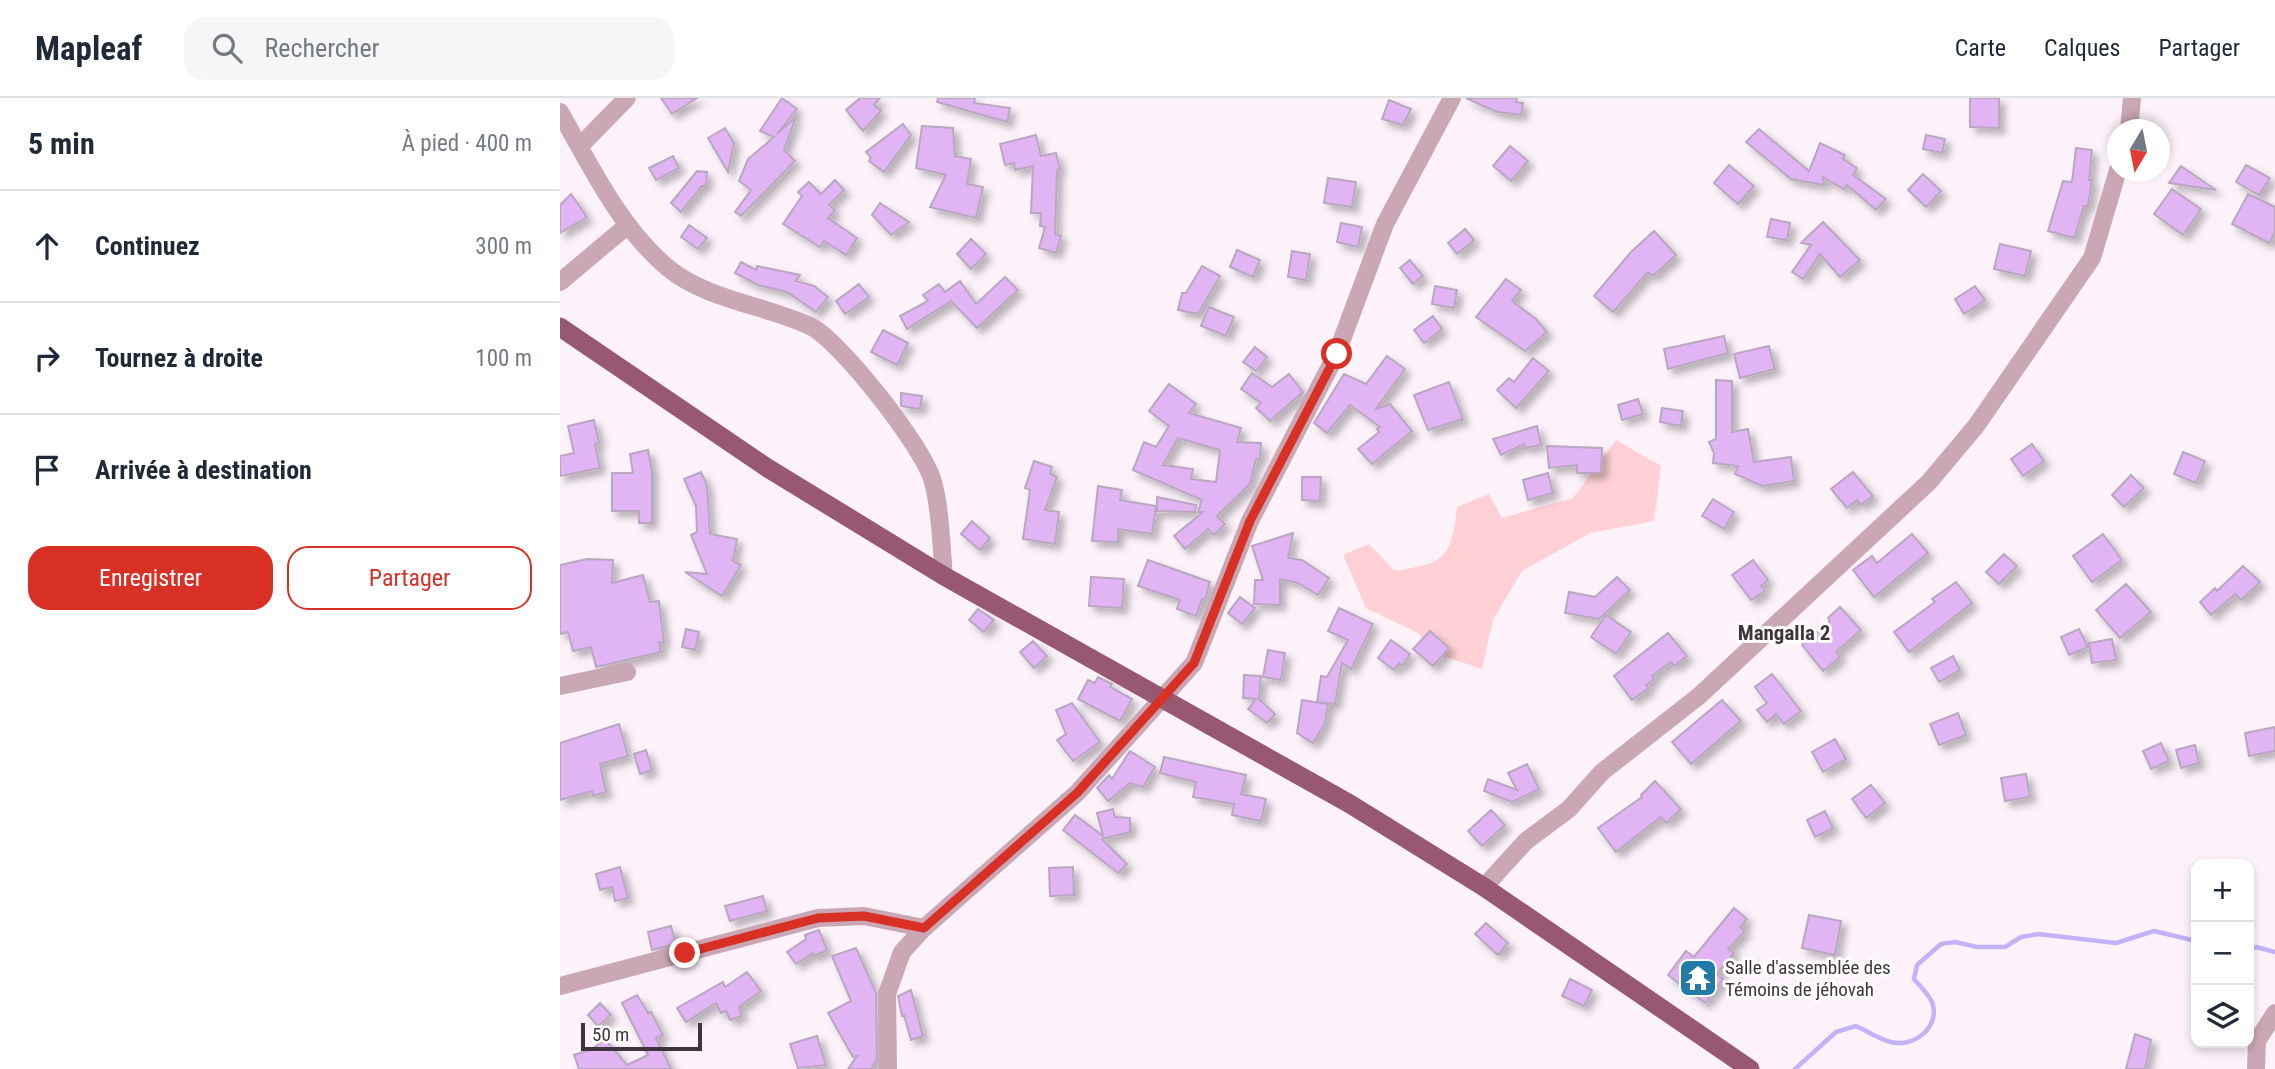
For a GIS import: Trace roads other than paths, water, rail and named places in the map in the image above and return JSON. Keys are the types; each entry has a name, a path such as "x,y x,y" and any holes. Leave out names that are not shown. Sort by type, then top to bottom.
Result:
{"highway":[{"path":"560,327 766,467 944,576 1350,804 1484,887 1750,1069"}],"street":[{"path":"580,146 627,98"},
{"path":"888,1069 887,994 902,953 924,928 1077,793 1194,663 1250,521 1337,354 1385,224 1452,98"},
{"path":"2130,119 2132,98"},
{"path":"560,112 628,225 668,268 705,288 812,327 843,350 903,429 933,480 944,576"},
{"path":"1484,887 1527,841 1569,809 1602,772 1699,696 1929,482 1983,417 2092,258 2114,182"},
{"path":"560,282 628,225"},
{"path":"560,686 627,672"},
{"path":"560,985 818,918 864,916 924,928"},
{"path":"2256,1069 2257,1041 2275,1013"}],"waterway":[{"path":"1795,1069 1836,1032 1856,1026 1882,1039 1899,1043 1916,1039 1922,1034 1932,1021 1933,1005 1914,979 1917,965 1941,944 1955,942 1977,947 2005,947 2021,937 2038,934 2116,943 2154,931 2191,940"},
{"path":"2254,948 2275,952"}],"place":[{"name":"Salle d'assemblée des Témoins de jéhovah","path":"1698,978"}],"district":[{"name":"Mangalla 2","path":"1784,633"}]}
